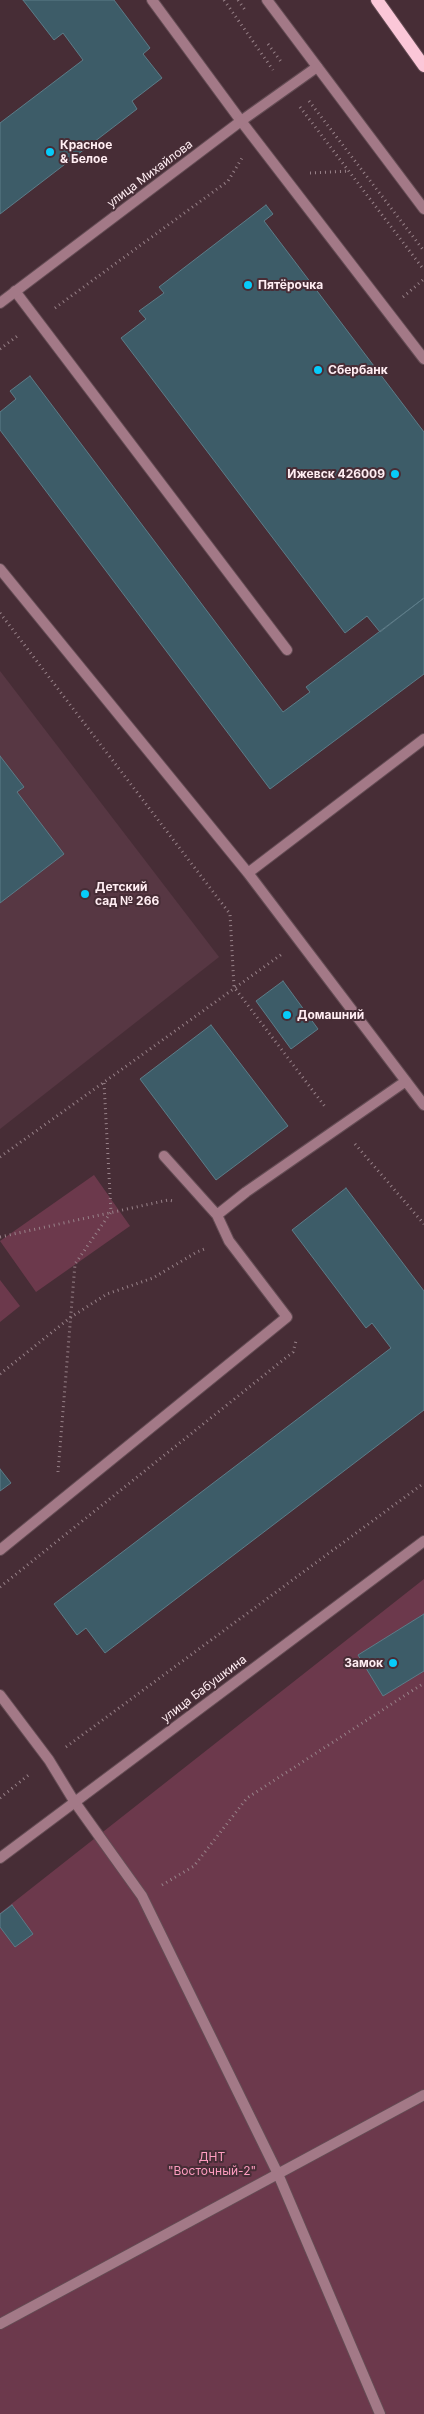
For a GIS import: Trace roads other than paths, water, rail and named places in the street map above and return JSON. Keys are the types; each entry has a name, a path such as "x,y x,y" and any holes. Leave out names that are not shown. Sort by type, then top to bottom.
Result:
{"main road":[{"path":"377,0 424,66"}],"street":[{"path":"152,0 241,121 424,359"},
{"path":"267,0 424,209"},
{"name":"улица Михайлова","path":"0,303 241,121 316,67"},
{"path":"15,291 287,650"},
{"path":"0,569 248,873 424,1105"},
{"path":"248,873 424,740"},
{"path":"217,1216 246,1192 406,1081"},
{"path":"0,1550 287,1317 229,1241 217,1216 164,1156"},
{"name":"улица Бабушкина","path":"0,1858 424,1541"},
{"path":"0,1695 49,1760 74,1801 142,1896 278,2174 380,2414"},
{"path":"0,2324 424,2095"}],"place":[{"name":"Красное & Белое","path":"50,152"},
{"name":"Пятёрочка","path":"248,285"},
{"name":"Сбербанк","path":"318,370"},
{"name":"Ижевск 426009","path":"395,474"},
{"name":"Детский сад № 266","path":"85,894"},
{"name":"Домашний","path":"287,1015"},
{"name":"Замок","path":"393,1663"}],"park label":[{"name":"ДНТ \"Восточный-2\"","path":"212,2164"}]}
